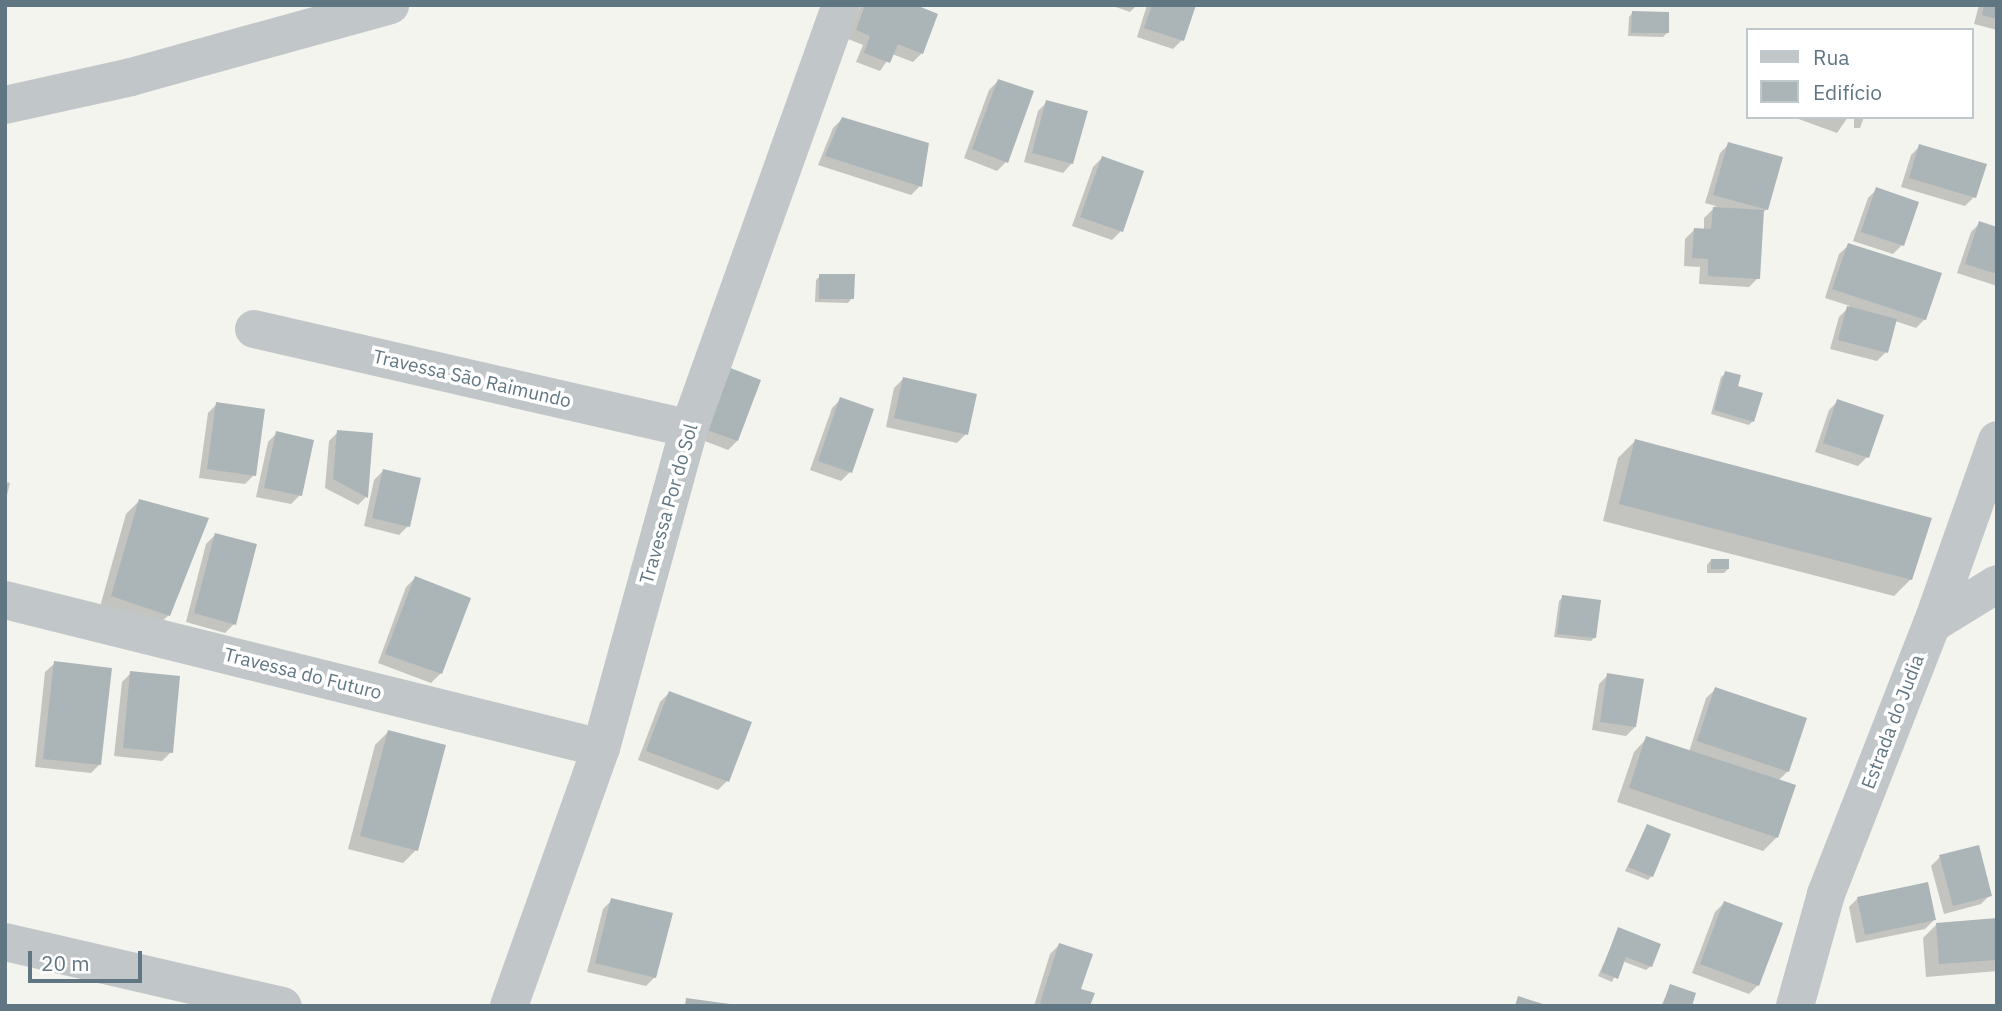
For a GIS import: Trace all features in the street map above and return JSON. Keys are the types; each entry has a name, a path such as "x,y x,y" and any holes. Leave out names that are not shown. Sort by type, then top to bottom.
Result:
{"street":[{"path":"5,105 131,77 390,5"},
{"name":"Travessa Por do Sol","path":"509,1006 601,748 689,429 841,5"},
{"name":"Travessa São Raimundo","path":"254,329 689,429"},
{"name":"Estrada do Judia","path":"1795,1006 1826,894 1932,624 1997,440"},
{"path":"1932,624 1997,584"},
{"name":"Travessa do Futuro","path":"5,600 601,748"},
{"path":"5,942 283,1006"}],"building":[{"path":"865,5 916,5 938,14 923,54 898,44 890,63 864,53 870,36 856,30"},
{"path":"1152,5 1196,5 1184,41 1144,28"},
{"path":"1984,5 1997,5 1997,19 1982,15"},
{"path":"1632,11 1669,12 1669,33 1631,33"},
{"path":"998,79 1034,91 1008,163 972,149"},
{"path":"1046,100 1088,111 1073,164 1032,153"},
{"path":"842,117 929,143 922,187 825,156"},
{"path":"1728,142 1783,157 1768,210 1713,195"},
{"path":"1919,144 1987,164 1976,198 1909,178"},
{"path":"1102,156 1144,171 1123,232 1080,217"},
{"path":"1876,187 1919,202 1904,246 1861,232"},
{"path":"1713,207 1764,210 1760,279 1708,276 1708,259 1692,258 1694,228 1711,229"},
{"path":"1979,221 1997,227 1997,274 1965,264"},
{"path":"1848,243 1942,273 1926,320 1832,289"},
{"path":"819,274 855,274 854,299 819,299"},
{"path":"1847,306 1897,319 1888,353 1838,340"},
{"path":"728,367 761,380 738,441 704,429"},
{"path":"1725,371 1741,375 1738,386 1763,393 1754,422 1714,410"},
{"path":"903,377 977,394 968,435 894,418"},
{"path":"840,397 874,409 852,473 818,461"},
{"path":"1837,399 1884,415 1869,458 1823,443"},
{"path":"216,402 265,409 256,476 207,469"},
{"path":"337,430 373,433 368,498 333,479"},
{"path":"276,431 314,440 302,496 264,488"},
{"path":"1635,439 1932,518 1912,580 1619,504"},
{"path":"383,469 421,478 410,527 372,518"},
{"path":"139,499 209,518 170,616 111,596"},
{"path":"215,533 257,544 236,625 194,613"},
{"path":"1711,559 1729,559 1729,569 1711,569"},
{"path":"415,576 471,598 442,674 385,654"},
{"path":"1562,595 1601,600 1596,638 1557,634"},
{"path":"54,661 112,668 101,765 43,759"},
{"path":"130,671 180,676 173,753 123,748"},
{"path":"1607,673 1644,679 1636,727 1600,722"},
{"path":"1715,687 1807,718 1789,772 1697,741"},
{"path":"669,691 752,722 729,782 646,751"},
{"path":"388,730 446,745 418,851 360,836"},
{"path":"1646,736 1796,785 1778,838 1629,788"},
{"path":"1647,824 1671,834 1653,877 1628,867"},
{"path":"1979,845 1992,896 1953,906 1939,855"},
{"path":"1928,882 1936,920 1865,935 1857,897"},
{"path":"611,898 673,913 656,978 595,963"},
{"path":"1724,901 1783,923 1759,986 1700,964"},
{"path":"1997,918 1997,960 1939,964 1936,923"},
{"path":"1618,927 1661,944 1652,967 1626,957 1618,979 1601,972"},
{"path":"1059,943 1093,954 1081,989 1095,993 1090,1006 1049,1006 1040,1003"},
{"path":"1670,984 1696,993 1692,1006 1663,1004"},
{"path":"1518,996 1546,1005 1546,1006 1515,1006"},
{"path":"686,998 730,1004 730,1006 685,1006"}]}
